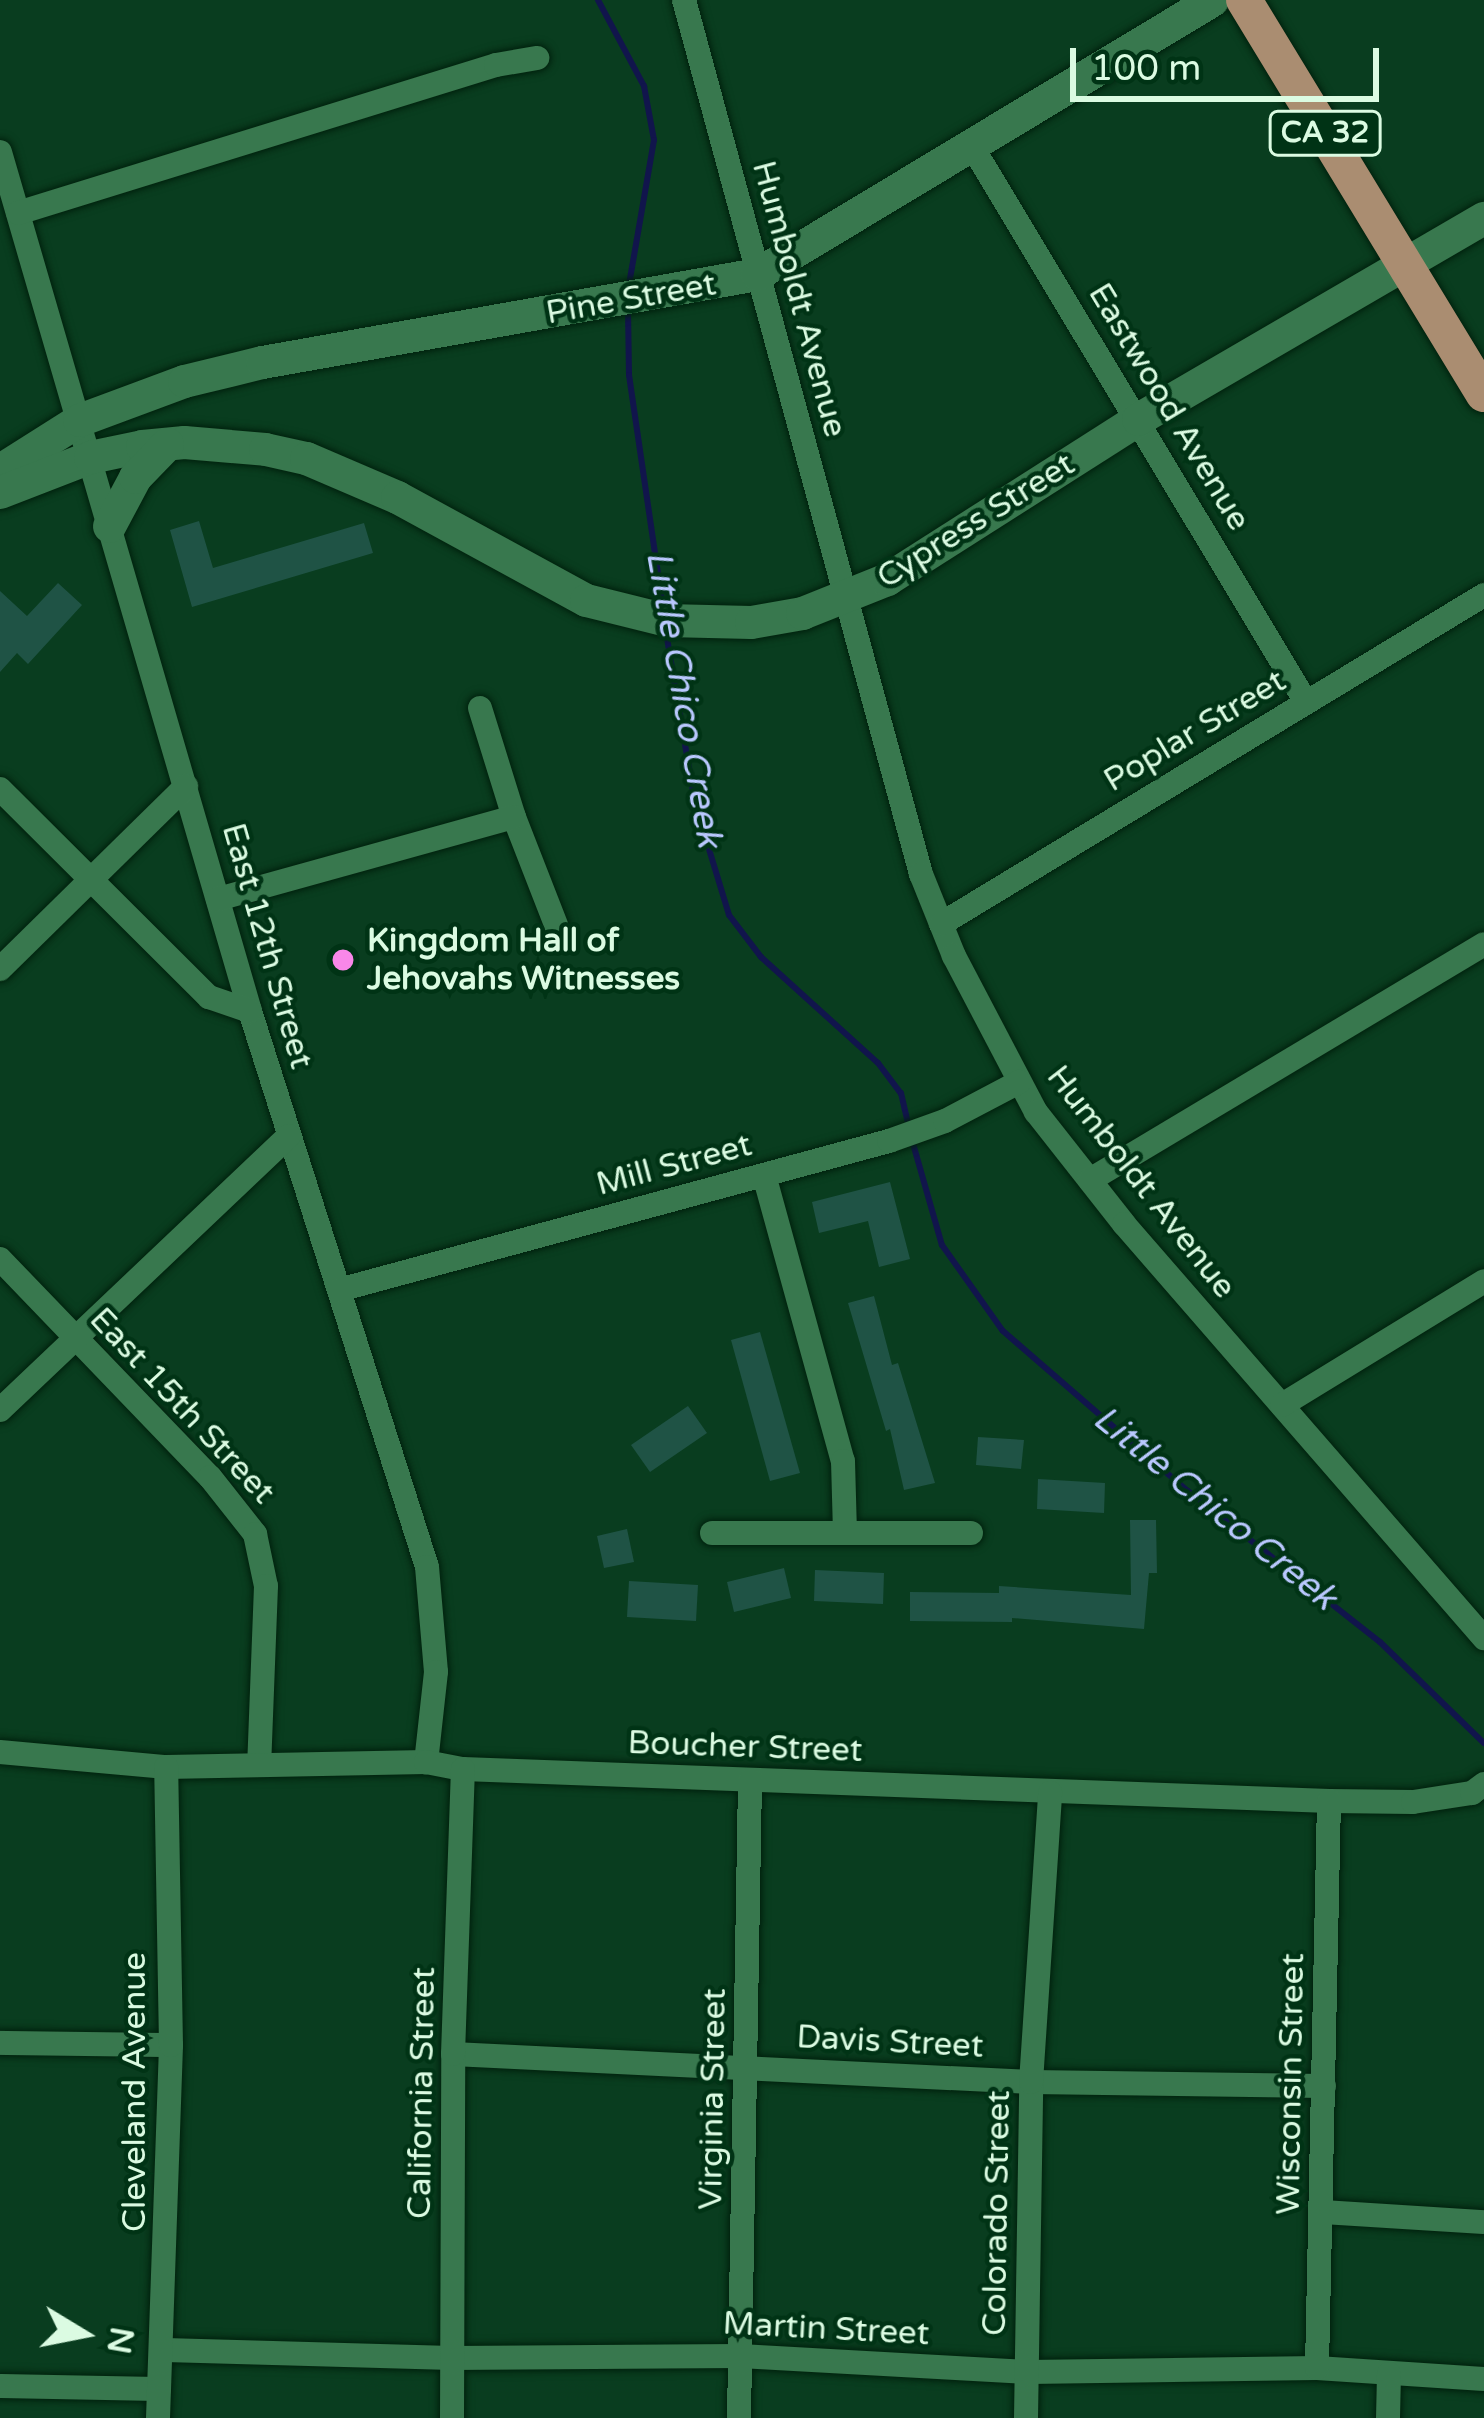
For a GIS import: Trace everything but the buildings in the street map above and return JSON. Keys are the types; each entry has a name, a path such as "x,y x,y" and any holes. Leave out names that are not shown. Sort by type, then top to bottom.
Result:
{"main road":[{"name":"CA 32","path":"1244,0 1484,394"}],"street":[{"name":"Humboldt Avenue","path":"684,0 921,874 940,924 1018,1082 1090,1180 1482,1633"},
{"name":"Pine Street","path":"0,470 79,420 184,382 262,362 757,274 1212,0"},
{"path":"18,213 496,65 537,58"},
{"name":"Eastwood Avenue","path":"973,148 1306,701"},
{"name":"East 12th Street","path":"0,152 250,1011 427,1567 436,1672 426,1762"},
{"name":"Cypress Street","path":"0,492 89,458 167,444 220,443 307,458 398,496 550,585 628,613 704,622 768,619 847,597 887,579 1138,419 1484,218"},
{"path":"109,526 135,477 167,444"},
{"name":"Poplar Street","path":"940,924 1484,595"},
{"path":"480,708 514,817 556,925"},
{"path":"0,969 186,786"},
{"path":"0,789 208,997 250,1011"},
{"path":"218,899 514,817"},
{"path":"1090,1180 1484,944"},
{"name":"Mill Street","path":"339,1291 889,1141 945,1121 1018,1082"},
{"path":"0,1410 289,1136"},
{"path":"764,1174 843,1461 845,1533"},
{"name":"East 15th Street","path":"0,1259 210,1477 255,1534 266,1586 259,1765"},
{"path":"1282,1405 1484,1281"},
{"path":"712,1533 971,1533"},
{"name":"Boucher Street","path":"0,1752 166,1767 426,1762 463,1769 1328,1801 1414,1802 1472,1793 1484,1785"},
{"name":"Cleveland Avenue","path":"158,2418 165,2350 171,2044 166,1767"},
{"name":"California Street","path":"452,2418 453,2054 463,1769"},
{"name":"Virginia Street","path":"739,2418 750,1780"},
{"name":"Colorado Street","path":"1026,2418 1031,2082 1050,1793"},
{"name":"Wisconsin Street","path":"1317,2368 1328,1801"},
{"path":"0,2043 171,2044"},
{"name":"Davis Street","path":"453,2054 1031,2082 1324,2086"},
{"path":"1323,2212 1484,2222"},
{"name":"Martin Street","path":"165,2350 452,2358 740,2356 1028,2372 1317,2368 1484,2379"},
{"path":"1388,2418 1390,2374"},
{"path":"0,2386 159,2390"}],"waterway":[{"name":"Little Chico Creek","path":"598,0 644,86 654,140 629,285"},
{"name":"Little Chico Creek","path":"628,310 629,375 663,607"},
{"name":"Little Chico Creek","path":"666,632 695,803 729,915 761,957 878,1063 901,1093 909,1128"},
{"name":"Little Chico Creek","path":"912,1140 942,1245 1003,1331 1188,1491 1380,1642 1484,1743"}],"place":[{"name":"Kingdom Hall of Jehovahs Witnesses","path":"343,960"}]}
